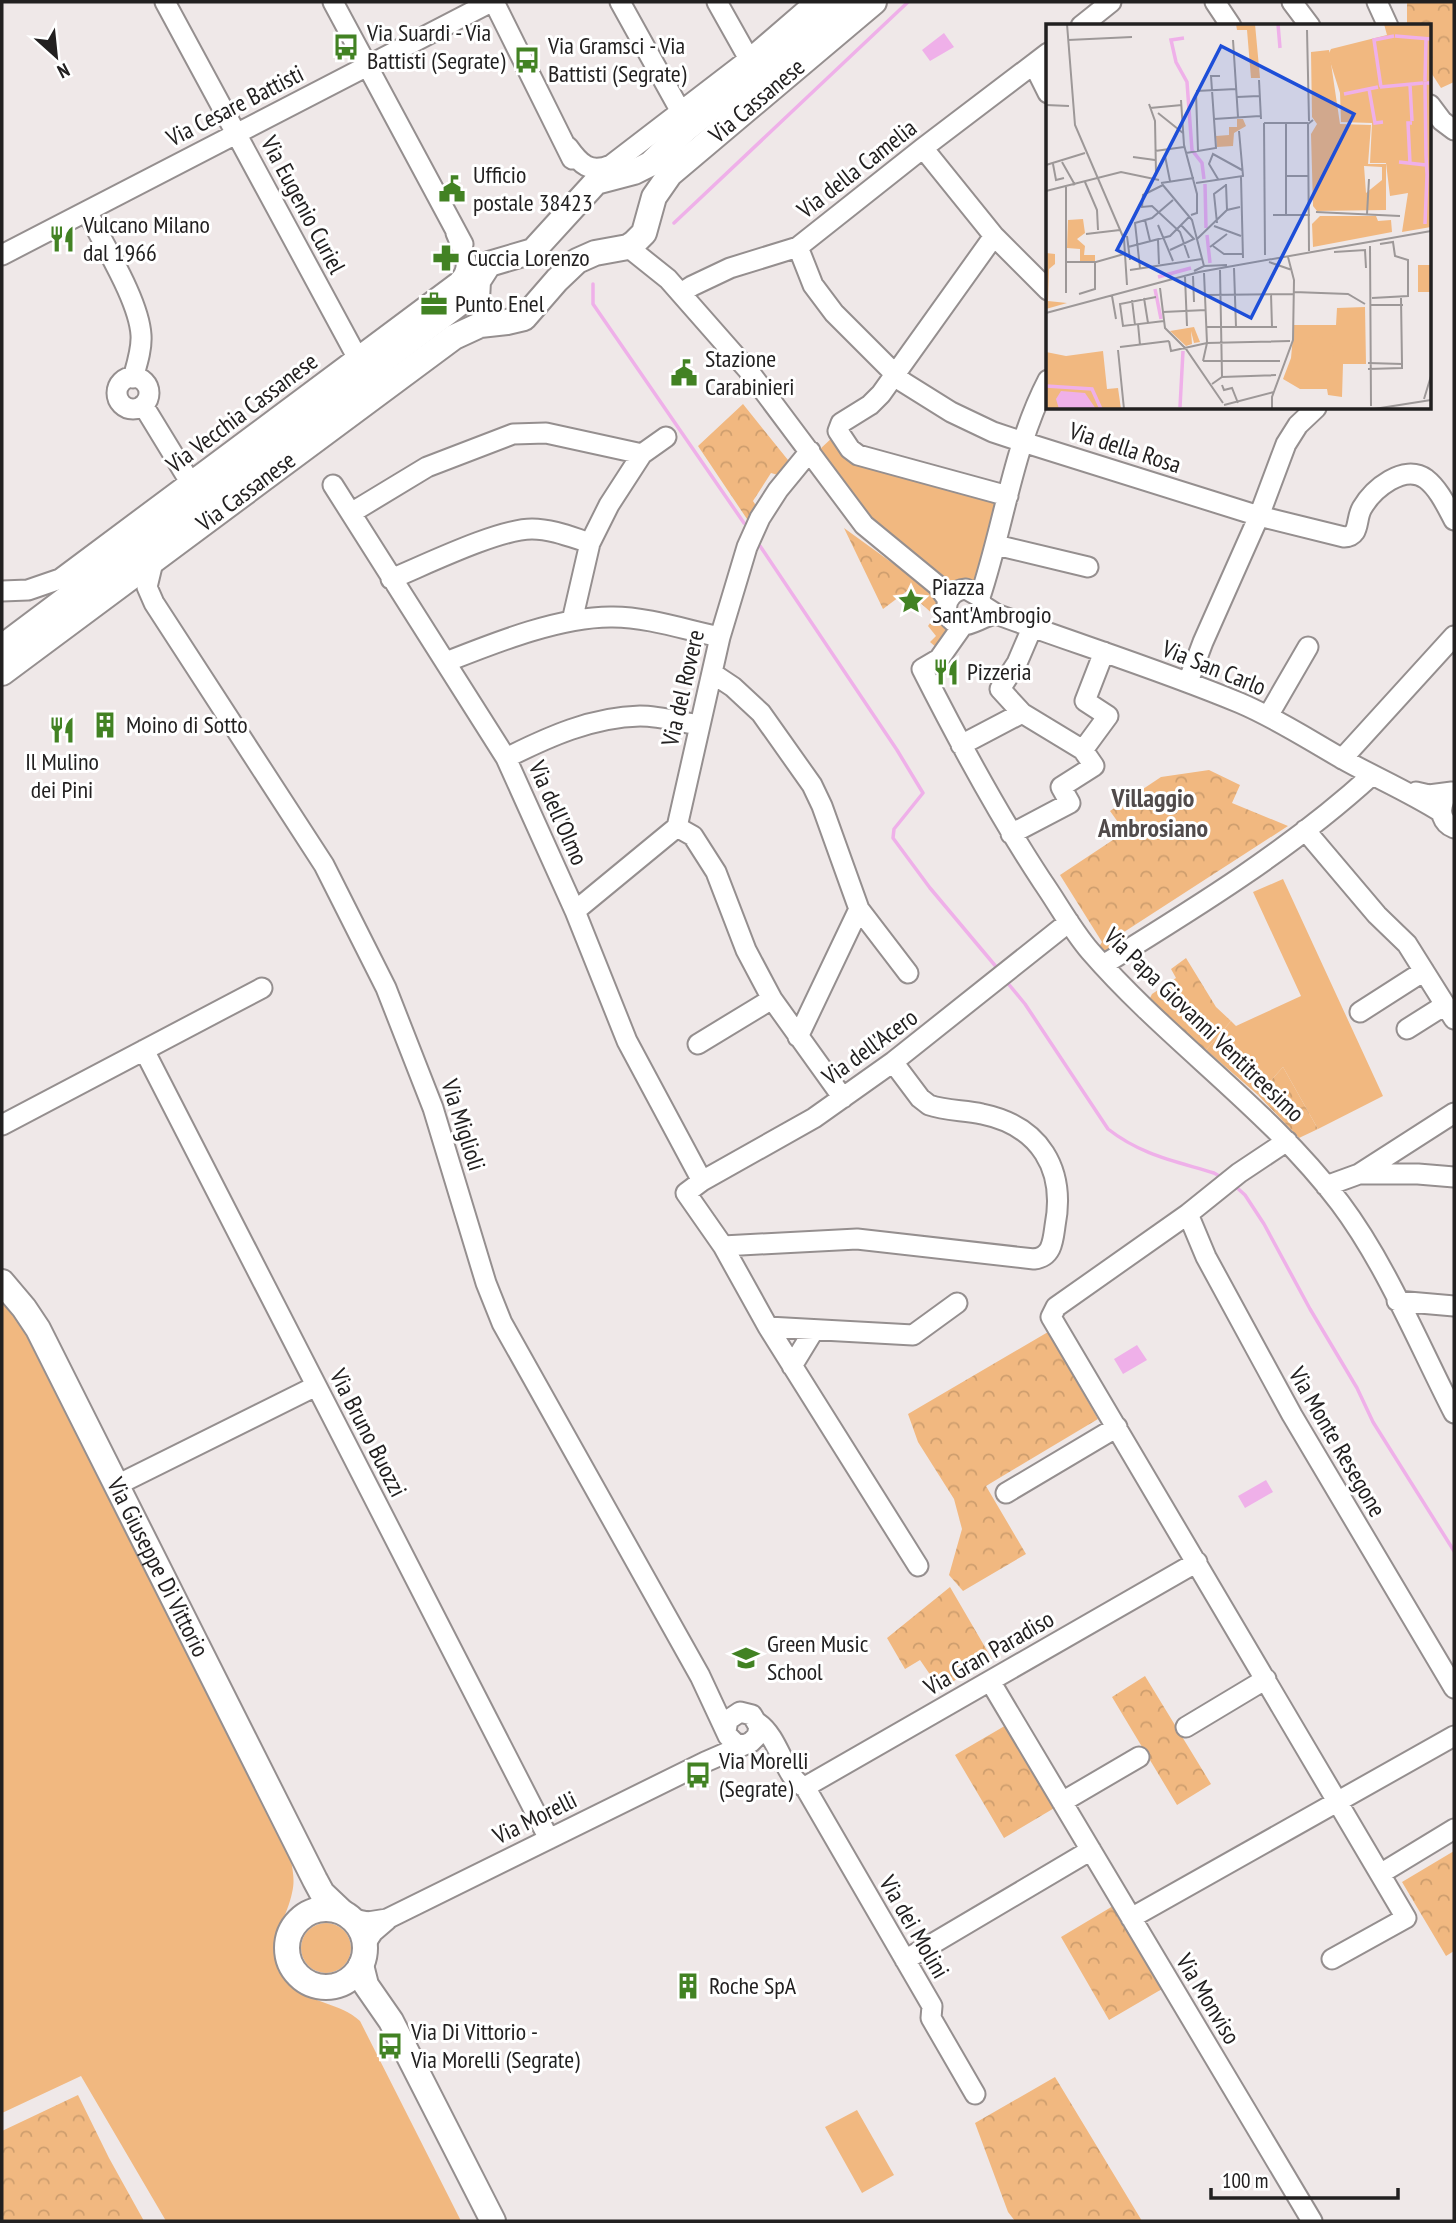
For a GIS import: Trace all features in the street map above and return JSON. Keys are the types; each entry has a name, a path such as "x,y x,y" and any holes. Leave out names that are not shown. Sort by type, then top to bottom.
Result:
{"main road":[{"name":"Via Cassanese","path":"2,647 453,309 472,293 489,264 533,251 590,187 604,179 634,172 650,164 690,126 843,2"},
{"name":"Via Cassanese","path":"2,673 454,337 480,325 517,320 530,313 568,268 585,256 640,230 660,186 673,171 874,2"},
{"path":"604,179 627,180 635,184 643,194 640,230"},
{"path":"478,283 476,298 479,305 488,316 499,322"},
{"name":"Via Giuseppe Di Vittorio","path":"2,1282 35,1325 322,1893 347,1915"},
{"name":"Via Giuseppe Di Vittorio","path":"297,1921 307,1898 309,1879 306,1858"},
{"path":"391,2021 362,1998 332,1986 311,1984 298,1975 291,1965 287,1951 288,1940 297,1921 320,1909 347,1915 360,1928 366,1985 391,2021 493,2221"},
{"path":"332,1986 352,1977 363,1954"}],"street":[{"name":"Via Eugenio Curiel","path":"165,2 357,357"},
{"path":"333,2 474,264 478,283"},
{"name":"Via Cesare Battisti","path":"2,255 493,2"},
{"path":"493,2 574,162 581,172 604,179"},
{"path":"620,2 681,112"},
{"path":"717,2 749,59"},
{"path":"568,147 585,167 606,167 618,160 749,59 815,2"},
{"path":"1084,24 1111,2"},
{"path":"1215,2 1230,24"},
{"path":"1292,2 1308,24"},
{"path":"1377,2 1387,24"},
{"path":"1041,59 1046,83"},
{"name":"Via della Camelia","path":"675,286 799,247 923,148 1041,59"},
{"path":"1432,108 1442,121 1454,130"},
{"path":"923,148 994,236 1046,288"},
{"path":"87,211 133,303 139,326 140,350 133,378 120,384 118,398 128,408 142,405 190,482"},
{"path":"640,230 675,286 748,370 864,525 965,608 986,576 1023,442 1046,385"},
{"name":"Via Vecchia Cassanese","path":"2,591 29,590 60,579 463,278 467,265 456,233"},
{"path":"994,236 896,375 870,405 838,426 840,435 850,449 869,459 1007,496"},
{"name":"Via della Rosa","path":"799,247 813,285 834,313 896,375 924,397 993,432 1259,516 1348,537 1356,532 1362,509 1375,492 1393,479 1409,474 1424,478 1433,485 1454,520"},
{"path":"1188,682 1259,516 1286,444 1298,425 1315,410"},
{"path":"351,513 427,467 513,434 546,433 642,454"},
{"path":"572,621 590,543 622,483 642,454 666,437"},
{"name":"Via del Rovere","path":"677,827 720,637 747,547 760,518 784,481 810,451"},
{"name":"Via dell'Olmo","path":"333,485 506,758 575,911 626,1041 702,1181"},
{"path":"391,579 491,539 525,529 549,530 590,543"},
{"path":"996,545 1088,567"},
{"path":"153,562 147,583 154,603"},
{"path":"101,600 129,592 144,595 154,603"},
{"name":"Via Miglioli","path":"154,603 324,865 381,978 407,1037 433,1108 486,1283 499,1316 700,1676"},
{"name":"Via San Carlo","path":"965,608 1104,652 1188,682 1268,716 1342,759 1405,790 1441,812 1446,822 1454,828"},
{"name":"Via Papa Giovanni Ventitreesimo","path":"965,608 939,659 922,669 1011,834 1069,922 1103,965 1135,999 1287,1141 1326,1186 1359,1233 1454,1413"},
{"path":"446,662 495,643 572,621 622,617 720,637"},
{"path":"2,636 21,622 40,618"},
{"path":"1011,834 1070,803 1061,787 1094,766 1083,750 1023,713 1000,689 1017,663 1032,628"},
{"path":"1342,759 1454,636"},
{"path":"1268,716 1308,647"},
{"path":"1083,750 1108,716 1085,701 1104,652"},
{"path":"712,673 733,687 761,713 812,785 859,909 908,973"},
{"path":"961,745 1023,713"},
{"path":"506,758 554,735 609,720 647,717 699,725"},
{"path":"1103,965 1244,876 1372,775"},
{"name":"Via San Carlo","path":"1405,790 1429,795 1453,792"},
{"path":"1441,812 1444,800 1453,792"},
{"path":"575,911 677,827 694,836 716,872 746,950 772,999 842,1098"},
{"path":"1305,830 1377,915 1407,944 1450,1012 1407,1029"},
{"path":"798,1037 859,909"},
{"name":"Via dell'Acero","path":"723,1246 686,1193 702,1181 814,1118 893,1062 1069,922"},
{"path":"1360,1012 1424,971"},
{"path":"2,1125 262,988"},
{"path":"698,1044 772,999"},
{"name":"Via Bruno Buozzi","path":"144,1050 549,1839"},
{"path":"893,1062 922,1100 929,1105 999,1118 1019,1128 1040,1145 1050,1164 1058,1195 1051,1247 1045,1255 1034,1259 857,1239 723,1246 768,1327 918,1566"},
{"path":"1326,1186 1359,1174 1454,1113"},
{"path":"1287,1141 1056,1307 1052,1313 1054,1325 1117,1427 1406,1918 1332,1959"},
{"path":"1407,1145 1418,1174"},
{"path":"1359,1174 1454,1177"},
{"name":"Via Monte Resegone","path":"1188,1214 1206,1257 1292,1415 1454,1688"},
{"path":"1397,1301 1454,1306"},
{"path":"768,1327 912,1335 957,1303"},
{"path":"792,1366 814,1330"},
{"path":"117,1485 316,1386"},
{"path":"1006,1493 1117,1427"},
{"name":"Via Gran Paradiso","path":"805,1787 1197,1562"},
{"path":"700,1676 740,1712 752,1715 741,1735 700,1676"},
{"path":"1186,1727 1266,1679"},
{"name":"Via Monviso","path":"990,1681 1312,2221"},
{"name":"Via dei Molini","path":"741,1735 771,1734 797,1783 805,1787 932,2007 931,2018 975,2094"},
{"name":"Via Morelli","path":"363,1954 373,1931 387,1919 705,1762 741,1735"},
{"path":"1131,1918 1454,1736"},
{"path":"1062,1802 1139,1757"},
{"path":"1380,1874 1454,1829"},
{"path":"905,1960 1091,1850"},
{"name":"Via Morelli","path":"347,1915 368,1922 387,1919"}],"green space":[{"path":"1407,2 1453,2 1454,82 1441,88 1432,74 1432,24 1407,24"},
{"path":"743,404 788,460 778,475 771,473 753,501 757,507 749,522 698,446"},
{"path":"834,436 998,498 975,583 958,580 947,584 873,526 819,450"},
{"path":"844,528 942,599 950,630 937,648 930,642 936,636 928,626 935,616 907,591 883,609"},
{"path":"1209,770 1240,785 1232,803 1288,826 1124,932 1126,944 1106,953 1097,950 1102,942 1060,875 1125,832 1110,811 1161,777"},
{"path":"1283,879 1383,1096 1318,1129 1283,1067 1258,1095 1206,1050 1231,1021 1236,1026 1301,996 1253,892"},
{"path":"1186,958 1216,1007 1231,1021 1206,1050 1149,1000 1152,994 1176,978 1171,969"},
{"path":"1283,1067 1318,1129 1299,1138 1258,1095"},
{"path":"2,1299 27,1337 291,1860 293,1889 274,1949 280,1971 297,1990 343,2010 360,2021 461,2221 166,2221 81,2076 2,2113"},
{"path":"1048,1332 1098,1419 986,1486 1026,1554 963,1591 949,1575 962,1529 954,1499 918,1442 908,1414"},
{"path":"950,1587 992,1659 940,1689 920,1660 905,1669 887,1638"},
{"path":"1145,1676 1211,1784 1177,1805 1112,1697"},
{"path":"1008,1724 1056,1807 1004,1838 955,1755"},
{"path":"1454,1851 1454,1951 1446,1956 1402,1882"},
{"path":"1113,1906 1162,1989 1109,2020 1061,1937"},
{"path":"326,1923 344,1930 351,1948 344,1966 326,1973 308,1966 301,1948 308,1930"},
{"path":"1055,2077 1142,2221 1015,2221 1008,2212 975,2123"},
{"path":"78,2095 144,2221 2,2221 2,2131"},
{"path":"857,2110 894,2175 862,2193 825,2127"}],"shaded area":[{"path":"944,33 954,47 930,61 922,50"},
{"path":"1137,1345 1147,1360 1123,1374 1114,1359"},
{"path":"1266,1480 1273,1492 1245,1508 1238,1496"}],"waterway":[{"path":"674,223 908,2"},
{"path":"593,284 593,304 744,523"},
{"path":"760,546 923,793 894,829 893,838 930,888 998,969"},
{"path":"1006,981 1025,1004 1108,1129 1146,1151 1221,1177"},
{"path":"1234,1185 1245,1195 1264,1224 1357,1388 1373,1422 1454,1551"}],"place":[{"name":"Via Suardi - Via Battisti (Segrate)","path":"346,47"},
{"name":"Via Gramsci - Via Battisti (Segrate)","path":"527,60"},
{"name":"Ufficio postale 38423","path":"452,189"},
{"name":"Vulcano Milano dal 1966","path":"62,239"},
{"name":"Cuccia Lorenzo","path":"446,258"},
{"name":"Punto Enel","path":"434,304"},
{"name":"Stazione Carabinieri","path":"684,373"},
{"name":"Piazza Sant'Ambrogio","path":"911,601"},
{"name":"Pizzeria","path":"946,672"},
{"name":"Moino di Sotto","path":"105,725"},
{"name":"Il Mulino dei Pini","path":"62,730"},
{"name":"Green Music School","path":"746,1658"},
{"name":"Via Morelli (Segrate)","path":"698,1775"},
{"name":"Roche SpA","path":"688,1986"},
{"name":"Via Di Vittorio - Via Morelli (Segrate)","path":"390,2046"}],"district":[{"name":"Villaggio Ambrosiano","path":"1153,813"}]}
